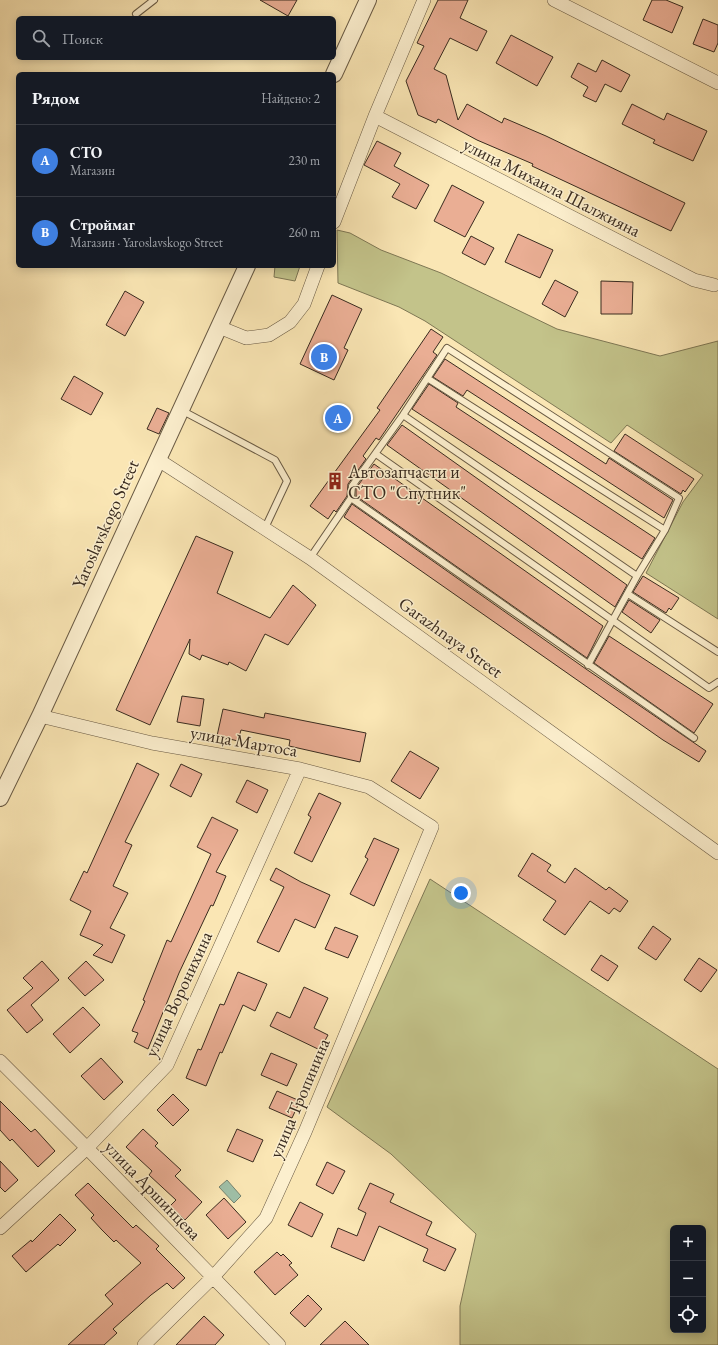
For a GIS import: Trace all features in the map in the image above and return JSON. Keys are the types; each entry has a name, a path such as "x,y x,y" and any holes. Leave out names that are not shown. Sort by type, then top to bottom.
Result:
{"street":[{"path":"335,72 368,0"},
{"path":"336,217 375,116 424,0"},
{"path":"554,0 718,83"},
{"name":"улица Михаила Шалжияна","path":"375,116 694,280 716,284"},
{"name":"Yaroslavskogo Street","path":"0,798 40,716 246,268"},
{"path":"219,327 246,338 269,335 290,322 304,304 317,268"},
{"name":"Garazhnaya Street","path":"157,459 310,558 718,853"},
{"name":"улица Мартоса","path":"40,716 152,743 300,769 369,787 432,828"},
{"name":"улица Воронихина","path":"0,1228 87,1148 167,1065 300,769"},
{"name":"улица Тропинина","path":"144,1345 213,1277 266,1218 305,1132 432,828"},
{"name":"улица Аршинцева","path":"0,1061 279,1345"}],"lane":[{"path":"136,14 154,0"},
{"path":"310,558 351,498 352,486 403,415 447,348 679,498 665,530 637,576 614,621 588,665"},
{"path":"427,378 665,530"},
{"path":"180,410 275,460 287,481 265,528"},
{"path":"403,415 637,576"},
{"path":"376,454 709,688 718,682"},
{"path":"351,498 694,738"},
{"path":"628,594 718,652"}],"green space":[{"path":"337,230 350,233 381,250 441,273 557,329 660,356 718,341 718,619 646,573 683,502 703,475 627,425 611,443 425,321 399,307 338,283"},
{"path":"275,268 299,268 295,281 274,277"},
{"path":"430,879 718,1069 718,1345 460,1345 460,1306 476,1234 391,1154 327,1107"}],"shaded area":[{"path":"227,1180 241,1196 234,1203 219,1187"}],"building":[{"path":"260,0 297,0 288,16"},
{"path":"438,0 468,0 460,18 487,31 477,51 450,38 434,69 446,75 458,120 467,104 502,123 504,118 546,136 685,203 671,231 532,166 533,164 477,140 438,119 436,123 418,115 406,81 424,46 417,43"},
{"path":"652,0 666,0 683,7 672,33 643,20"},
{"path":"703,19 718,25 718,43 714,52 693,44"},
{"path":"511,35 553,57 537,86 496,63"},
{"path":"602,60 630,75 621,92 605,84 596,102 583,96 588,87 571,77 578,63 596,72"},
{"path":"632,104 664,120 667,113 707,131 693,161 653,143 655,140 622,124"},
{"path":"377,141 401,153 394,166 429,185 416,209 392,197 400,184 364,165"},
{"path":"452,185 484,202 465,237 434,221"},
{"path":"518,234 553,250 540,278 505,262"},
{"path":"471,236 494,248 485,265 462,253"},
{"path":"555,280 578,292 565,317 542,304"},
{"path":"601,281 633,282 632,314 601,314"},
{"path":"125,291 144,302 125,336 106,325"},
{"path":"332,295 362,309 344,348 348,350 334,380 300,364"},
{"path":"431,329 443,337 433,352 437,355 379,440 376,438 363,456 366,459 348,484 347,496 336,512 334,510 328,519 310,506 380,410 377,408"},
{"path":"445,359 606,464 609,458 673,500 664,518 467,390 463,396 433,377"},
{"path":"74,376 103,393 91,415 61,399"},
{"path":"429,384 458,403 456,407 655,538 642,559 412,409"},
{"path":"338,404 350,412 338,432 325,424"},
{"path":"157,408 169,413 159,434 147,429"},
{"path":"402,425 627,585 615,607 387,445"},
{"path":"625,434 694,479 685,492 683,490 681,494 614,451"},
{"path":"374,464 603,626 587,658 356,496 356,488"},
{"path":"352,504 586,669 706,751 699,762 663,740 344,517"},
{"path":"196,536 233,552 217,593 270,618 293,585 316,605 288,645 265,634 246,671 229,662 228,665 202,655 200,660 189,654 190,639 150,725 116,710"},
{"path":"643,576 679,598 671,610 669,608 666,613 633,592"},
{"path":"629,600 660,620 651,633 622,612"},
{"path":"609,636 713,704 694,733 594,663"},
{"path":"182,696 204,699 200,726 177,722"},
{"path":"223,709 264,718 265,713 366,733 360,762 289,746 290,740 241,730 238,741 217,736"},
{"path":"410,751 439,768 420,799 391,781"},
{"path":"137,763 159,774 125,842 132,845 113,886 128,893 110,928 125,935 112,963 93,955 103,945 80,935 91,911 70,900 84,871 87,873"},
{"path":"181,764 202,774 191,797 170,786"},
{"path":"247,780 268,790 257,813 236,802"},
{"path":"319,793 341,803 312,862 294,853 311,817 308,815"},
{"path":"212,817 238,830 216,872 226,876 213,906 211,905 179,973 148,1049 134,1042 138,1033 132,1031 145,1001 143,1000 167,940 171,942 211,854 197,847"},
{"path":"374,838 399,849 374,906 350,894 368,859 365,857"},
{"path":"532,853 551,865 547,871 565,883 575,868 606,890 609,887 628,901 620,912 614,908 609,914 590,901 565,935 543,920 556,901 518,876"},
{"path":"276,868 301,882 330,895 315,928 295,919 279,952 257,942 284,887 270,880"},
{"path":"653,926 671,939 656,960 638,948"},
{"path":"335,927 358,936 348,958 325,949"},
{"path":"601,955 618,966 608,981 591,970"},
{"path":"699,958 717,970 701,992 684,980"},
{"path":"42,961 59,980 31,1005 43,1020 27,1033 7,1010 33,988 23,978"},
{"path":"86,961 104,980 85,996 68,978"},
{"path":"238,972 267,984 255,1011 243,1005 222,1053 220,1052 206,1086 186,1078 198,1049 201,1050 220,1004 224,1005"},
{"path":"304,987 328,998 314,1028 328,1035 320,1050 270,1026 277,1012 290,1018"},
{"path":"83,1007 100,1025 70,1053 53,1034"},
{"path":"271,1053 297,1064 287,1086 261,1075"},
{"path":"101,1058 123,1082 104,1100 81,1076"},
{"path":"277,1091 300,1101 292,1118 269,1108"},
{"path":"173,1094 189,1110 173,1126 157,1110"},
{"path":"0,1101 31,1132 35,1129 55,1151 38,1167 12,1139 10,1141 0,1130"},
{"path":"143,1129 158,1143 155,1146 181,1170 175,1176 202,1202 185,1220 170,1206 176,1200 149,1175 152,1171 126,1147"},
{"path":"237,1129 263,1140 253,1162 227,1151"},
{"path":"0,1161 18,1180 5,1192 0,1187"},
{"path":"327,1162 345,1171 333,1194 316,1185"},
{"path":"88,1183 133,1228 136,1225 159,1246 156,1249 185,1278 173,1289 167,1283 151,1295 113,1329 117,1333 104,1345 68,1345 113,1304 105,1295 141,1263 116,1240 114,1242 102,1230 91,1218 94,1215 75,1195"},
{"path":"370,1183 394,1194 390,1202 432,1222 426,1235 456,1249 445,1271 423,1261 428,1249 379,1226 364,1261 331,1247 338,1228 357,1236 366,1213 358,1209"},
{"path":"224,1198 246,1222 228,1239 206,1215"},
{"path":"300,1202 323,1214 312,1237 288,1225"},
{"path":"60,1214 76,1230 60,1246 58,1244 26,1272 12,1256 31,1240 32,1242"},
{"path":"277,1252 281,1256 283,1254 292,1263 289,1265 298,1275 275,1295 254,1272"},
{"path":"308,1295 322,1309 305,1327 290,1313"},
{"path":"204,1316 224,1335 215,1345 176,1345"},
{"path":"345,1321 369,1345 320,1345"}],"place":[{"name":"Строймаг","path":"324,357"},
{"name":"СТО","path":"338,418"},
{"name":"Автозапчасти и СТО \"Спутник\"","path":"335,481"}]}
